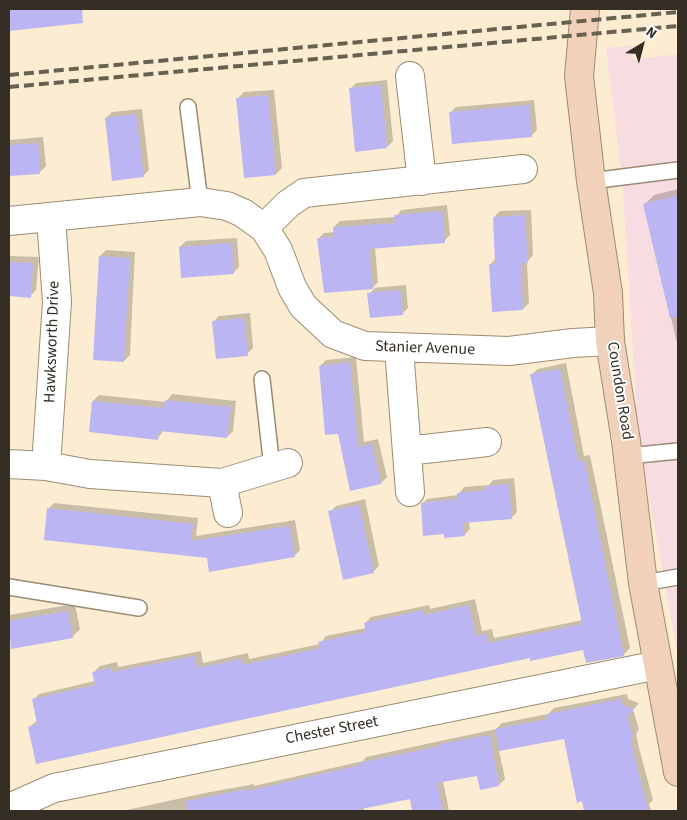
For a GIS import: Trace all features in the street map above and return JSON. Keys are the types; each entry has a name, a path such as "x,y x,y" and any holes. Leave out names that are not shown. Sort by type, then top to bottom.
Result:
{"street":[{"name":"Coundon Road","path":"585,9 579,76 591,181 608,293 610,341 628,456 643,583 658,665 675,737 678,772"},
{"path":"410,76 422,181"},
{"path":"264,228 288,204 304,193 522,169"},
{"name":"Stanier Avenue","path":"9,221 200,202 227,206 243,212 264,228 278,250 292,287 304,306 316,319 333,334 364,346 399,349 509,351 573,343 610,341"},
{"name":"Hawksworth Drive","path":"46,466 58,302 51,218"},
{"path":"399,349 410,492"},
{"path":"407,451 487,442"},
{"path":"9,464 46,466 90,474 222,483 280,466"},
{"path":"222,483 228,513"},
{"name":"Chester Street","path":"9,808 54,788 658,665"}],"lane":[{"path":"188,107 200,202"},
{"path":"591,181 678,170"},
{"path":"262,379 280,466"},
{"path":"628,456 678,451"},
{"path":"643,583 678,577"},
{"path":"9,587 140,608"}],"shaded area":[{"path":"632,45 633,60 678,54 678,657 638,435 622,178 606,48"}],"building":[{"path":"9,9 82,9 83,23 9,31"},
{"path":"381,85 387,148 355,152 349,88"},
{"path":"268,95 276,175 244,178 236,98"},
{"path":"529,105 532,137 452,144 449,112"},
{"path":"136,114 144,177 112,181 105,118"},
{"path":"38,143 40,174 9,176 9,145"},
{"path":"678,196 678,317 670,318 643,204"},
{"path":"442,211 445,243 369,249 373,289 324,293 317,238 334,237 333,227 395,223 394,215"},
{"path":"525,215 528,263 521,263 523,310 492,312 489,264 495,264 493,217"},
{"path":"232,243 234,274 181,278 179,247"},
{"path":"99,256 130,258 124,362 93,360"},
{"path":"10,262 33,263 31,298 9,296"},
{"path":"400,290 403,315 370,318 367,293"},
{"path":"244,318 248,356 216,359 212,321"},
{"path":"350,362 358,447 372,444 381,484 350,491 338,434 325,435 319,366"},
{"path":"560,369 578,461 584,460 624,656 586,663 583,650 530,661 530,658 36,764 28,727 37,724 32,699 95,685 92,672 111,668 112,672 195,656 197,668 242,659 243,665 320,648 318,642 366,632 364,623 423,610 424,615 469,605 476,636 486,634 488,643 582,624 530,374"},
{"path":"165,400 231,407 227,438 159,431 158,440 89,432 92,401 164,408"},
{"path":"509,484 512,519 463,523 465,536 444,538 444,534 423,536 421,503 457,499 457,493 486,490 486,486"},
{"path":"359,505 374,573 343,580 328,511"},
{"path":"47,508 193,524 191,541 290,526 295,557 209,572 207,558 44,540"},
{"path":"68,611 73,638 11,649 9,621"},
{"path":"621,699 622,705 634,709 627,717 633,736 631,740 634,755 648,811 584,811 582,801 577,803 564,739 499,751 495,729 548,719 547,714"},
{"path":"490,735 499,786 480,790 477,776 437,783 443,811 412,811 410,799 352,811 187,811 186,801 248,789 248,791 360,765 359,763 440,746 440,744"}],"railway":[{"path":"9,75 678,12"},
{"path":"9,87 678,26"}]}
